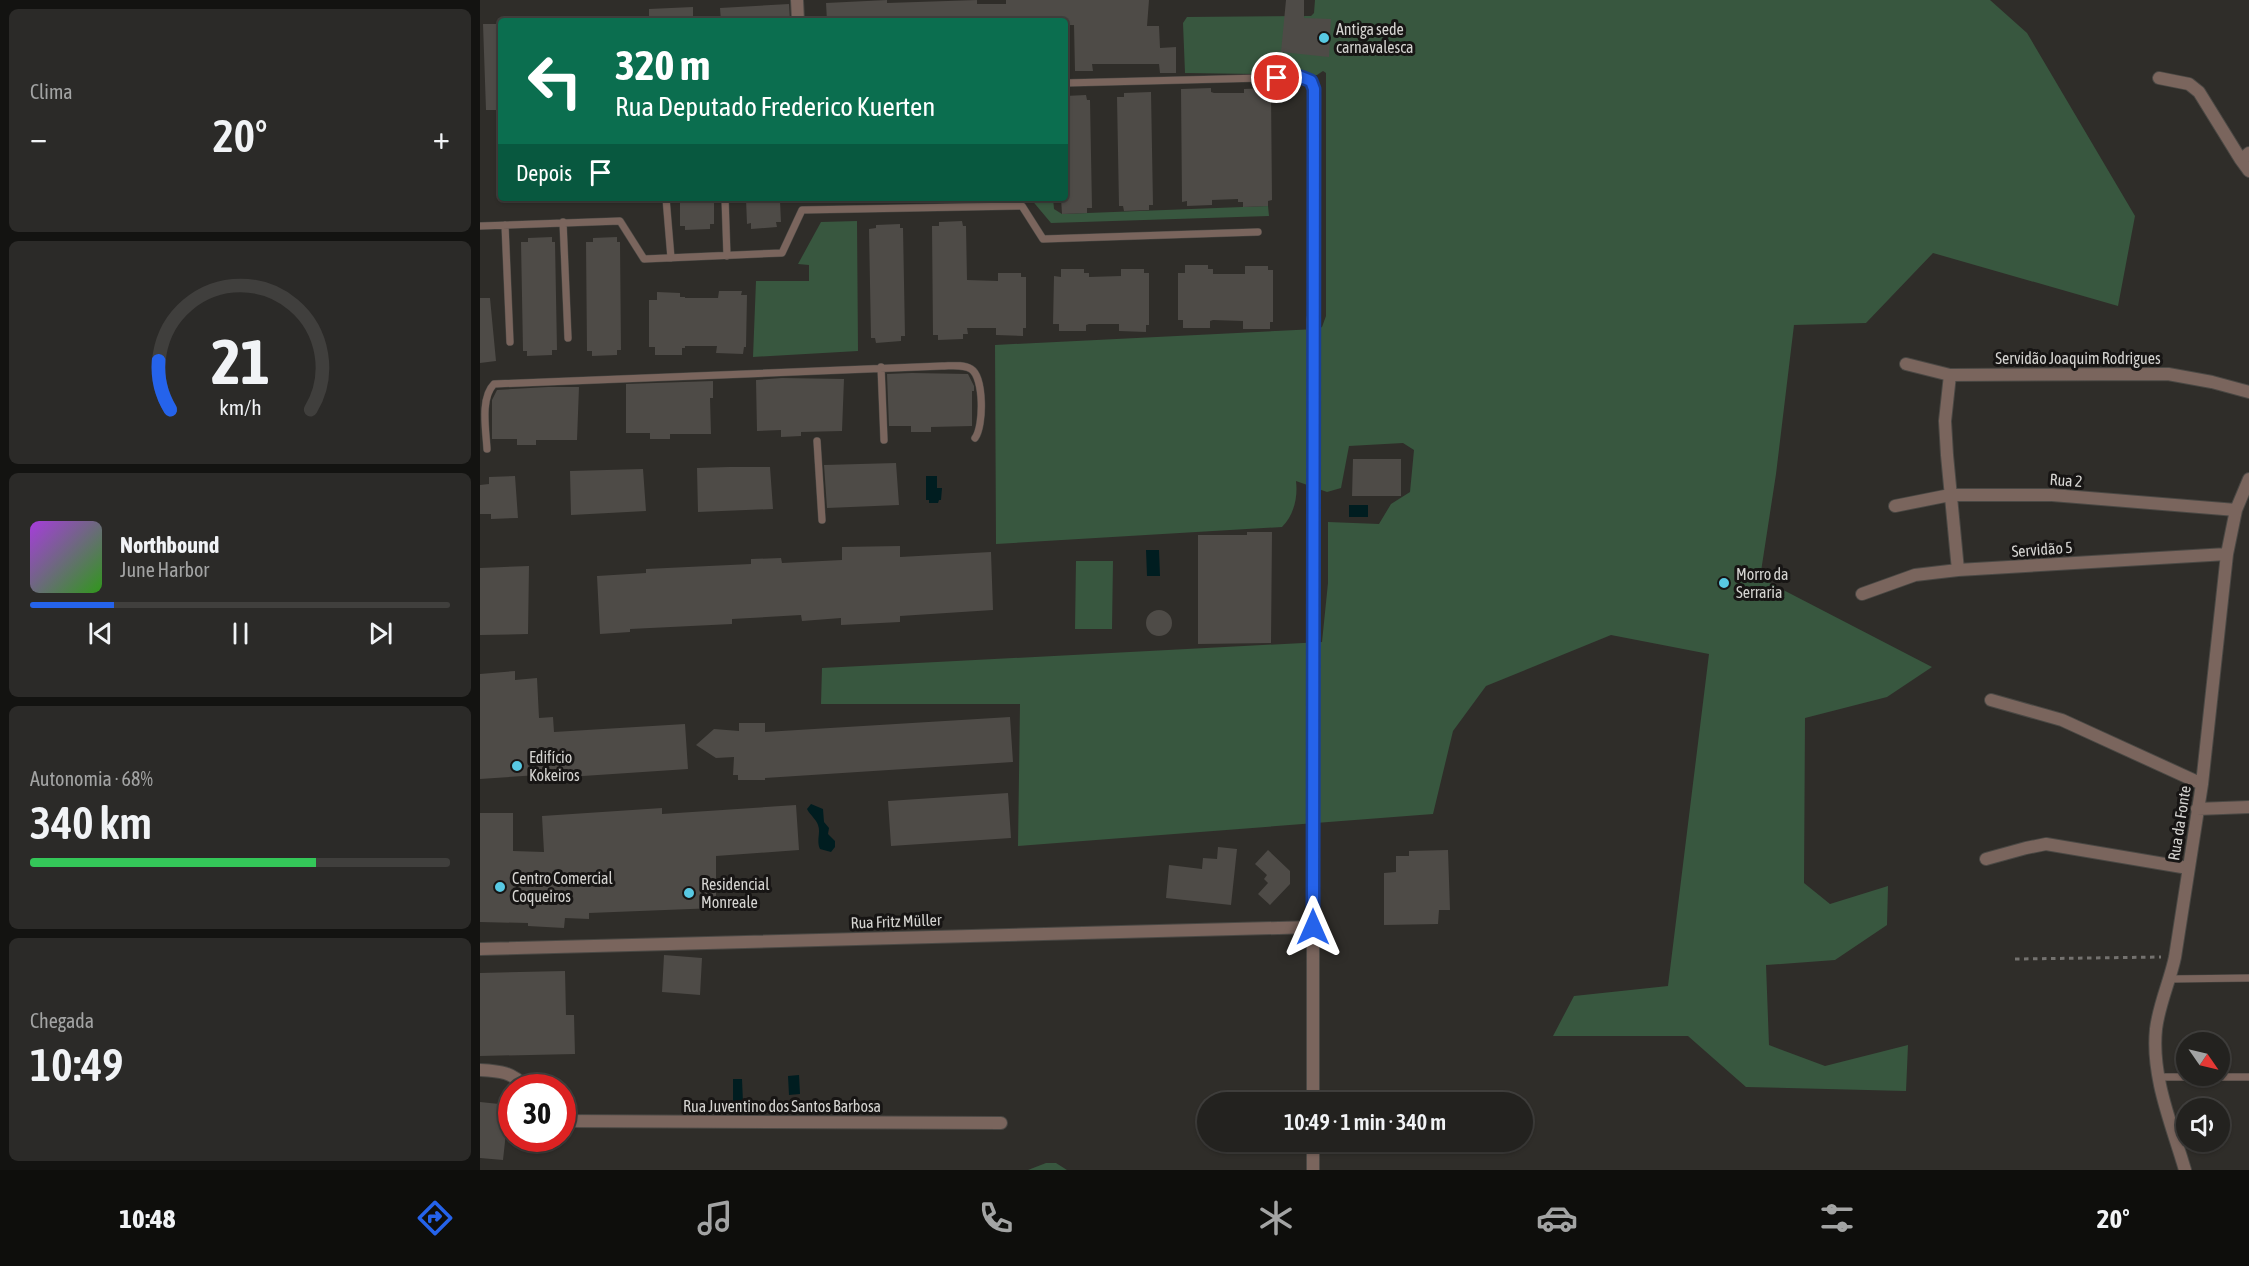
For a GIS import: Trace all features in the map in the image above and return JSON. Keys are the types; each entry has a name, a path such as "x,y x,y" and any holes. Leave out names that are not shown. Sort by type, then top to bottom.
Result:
{"street":[{"path":"797,0 798,18"},
{"path":"2159,78 2189,84 2199,92 2245,157 2249,171"},
{"path":"1313,319 1313,1092"},
{"name":"Servidão Joaquim Rodrigues","path":"1906,364 1950,375 2168,374 2249,392"},
{"path":"1950,375 1946,422 1950,495 1958,570"},
{"name":"Rua da Fonte","path":"2185,1170 2158,1077 2156,1030 2175,957 2202,784 2227,554 2236,510 2249,479"},
{"name":"Rua 2","path":"1895,506 1950,495 2052,495 2236,510"},
{"name":"Servidão 5","path":"1862,594 1909,576 1958,570 2227,554"},
{"path":"1991,700 2062,720 2202,784"},
{"path":"2197,809 2249,807"},
{"path":"1986,859 2046,844 2188,868"},
{"name":"Rua Fritz Müller","path":"480,949 1313,927"},
{"path":"480,1070 510,1074"},
{"name":"Rua Juventino dos Santos Barbosa","path":"576,1121 1001,1123"},
{"path":"1313,1152 1313,1170"}],"lane":[{"path":"1068,83 1301,77 1311,81 1314,89 1313,319"},
{"path":"666,201 671,258"},
{"path":"725,201 728,256"},
{"path":"480,226 620,221 644,259 782,253 802,210 1022,206 1043,239 1258,232"},
{"path":"563,222 568,338"},
{"path":"505,225 510,342"},
{"path":"486,449 486,400 488,389 494,384 881,367 942,366 970,369 976,374 979,384 981,427 975,438"},
{"path":"881,367 884,440"},
{"path":"817,441 822,520"},
{"path":"2170,979 2249,978"},
{"path":"2158,1077 2249,1077"}],"path":[{"path":"2015,959 2175,957"}],"green space":[{"path":"1315,0 1990,0 2027,33 2135,216 2118,306 1933,253 1866,323 1794,325 1776,474 1760,578 1932,667 1887,697 1805,718 1804,883 1830,904 1888,886 1887,925 1835,960 1766,965 1769,1045 1825,1066 1908,1045 1906,1091 1746,1087 1688,1036 1553,1036 1574,996 1668,986 1709,654 1611,635 1486,686 1453,731 1433,814 1018,846 1020,704 821,704 822,668 1322,642 1328,583 1328,522 1379,524 1391,504 1410,492 1414,450 1403,443 1349,446 1341,488 1327,492 1296,481 1294,506 1290,517 1282,527 996,544 995,345 1322,327 1326,316 1326,73 1323,71 1317,75 1185,73 1183,23 1187,17 1311,16 1314,13"},
{"path":"1033,201 1053,201 1054,209 1062,214 1268,206 1269,216 1051,223"},
{"path":"857,221 858,351 753,357 756,281 809,281 809,265 798,264 821,222"},
{"path":"1076,561 1113,561 1112,629 1075,629"},
{"path":"1046,1163 1056,1163 1067,1170 1028,1170"}],"water":[{"path":"926,476 937,476 937,488 942,488 941,500 938,503 929,503 929,500 926,500"},
{"path":"1349,505 1368,505 1368,517 1349,517"},
{"path":"1146,550 1159,550 1160,576 1147,576"},
{"path":"811,804 823,809 824,822 829,828 828,834 835,841 835,847 831,852 820,849 818,825 807,809"},
{"path":"799,1075 800,1094 789,1095 788,1076"},
{"path":"733,1079 742,1079 743,1103 733,1103"}],"building":[{"path":"977,0 977,4 1006,4 1006,0 1149,0 1147,26 1159,26 1160,48 1176,47 1176,73 1160,73 1159,64 1092,64 1093,71 1075,71 1074,25 1068,25 1068,18 827,18 826,3"},
{"path":"1286,0 1304,0 1304,18 1331,19 1329,57 1281,52"},
{"path":"789,4 790,18 721,18 720,8"},
{"path":"693,7 693,18 649,18 649,9"},
{"path":"483,24 498,24 498,110 486,110"},
{"path":"1211,88 1211,92 1214,93 1244,93 1244,89 1268,88 1268,92 1271,93 1272,200 1268,201 1268,206 1243,207 1243,202 1238,202 1238,199 1212,200 1212,205 1187,206 1187,201 1182,202 1181,89"},
{"path":"1151,92 1153,205 1149,205 1149,210 1124,211 1123,206 1119,206 1117,97 1124,97 1124,93"},
{"path":"1086,95 1087,100 1090,100 1092,208 1087,208 1087,213 1062,214 1061,201 1068,201 1068,96"},
{"path":"680,201 714,201 714,224 710,224 710,229 685,230 685,226 680,226"},
{"path":"746,201 780,201 781,222 776,222 777,227 751,229 751,223 747,224"},
{"path":"962,221 963,226 966,226 967,280 998,281 998,273 1021,273 1021,277 1026,277 1026,328 1023,328 1023,336 996,335 996,328 967,328 968,334 963,334 963,339 938,340 938,335 933,335 932,226 939,226 939,222"},
{"path":"900,224 900,228 903,228 905,336 901,336 901,341 876,343 875,338 871,338 869,229 876,228 876,225"},
{"path":"552,237 552,242 555,242 557,350 552,350 552,355 527,356 527,351 523,351 521,242 528,242 528,238"},
{"path":"617,237 617,242 620,242 621,350 617,350 617,355 592,356 592,351 587,351 586,242 593,242 593,238"},
{"path":"1185,265 1208,265 1208,269 1213,269 1213,274 1245,274 1245,266 1268,266 1268,270 1273,270 1273,322 1270,322 1270,329 1243,329 1243,321 1213,320 1210,321 1210,328 1183,328 1183,320 1178,320 1178,273 1185,273"},
{"path":"1061,269 1084,269 1084,273 1089,273 1089,277 1121,276 1121,269 1144,269 1144,273 1149,273 1149,325 1146,325 1146,332 1119,331 1119,324 1089,324 1086,325 1086,331 1059,331 1059,324 1053,324 1054,276 1061,277"},
{"path":"719,291 742,291 741,295 747,295 746,347 744,347 743,354 716,353 717,346 685,346 682,348 682,355 655,355 655,347 649,347 649,300 657,300 657,292 680,293 680,297 685,298 718,298"},
{"path":"480,298 490,298 496,361 480,363"},
{"path":"887,374 968,374 974,386 972,426 931,427 931,432 911,432 911,426 889,426"},
{"path":"844,379 842,431 801,432 801,436 781,437 781,430 757,431 756,380"},
{"path":"713,381 713,398 710,398 711,434 670,434 670,439 650,439 650,433 626,433 626,384"},
{"path":"579,387 577,440 536,440 536,445 517,445 517,439 492,439 492,400 497,390"},
{"path":"1353,459 1401,459 1401,496 1352,496"},
{"path":"896,463 899,505 827,508 824,465"},
{"path":"770,467 773,509 698,512 697,468"},
{"path":"643,469 646,511 571,515 570,471"},
{"path":"515,476 518,518 491,519 491,514 480,514 480,485 489,484 489,477"},
{"path":"1247,532 1272,532 1271,643 1198,644 1198,535 1247,535"},
{"path":"900,546 900,557 991,552 993,610 900,616 900,622 841,625 841,618 802,621 801,615 732,619 732,624 630,629 630,632 600,634 597,576 646,573 646,569 751,564 751,559 781,558 782,563 842,560 842,547"},
{"path":"529,566 528,634 480,635 480,568"},
{"path":"1159,610 1168,614 1172,623 1168,632 1159,636 1150,632 1146,623 1150,614"},
{"path":"515,671 515,680 537,678 539,718 553,717 554,732 685,724 688,769 568,777 568,773 480,779 480,674"},
{"path":"1010,717 1013,762 738,780 738,775 733,775 734,757 716,758 696,745 714,729 739,731 739,723 765,723 765,732"},
{"path":"1008,793 1011,838 891,846 888,801"},
{"path":"796,805 799,850 716,856 716,908 589,913 589,919 565,918 564,928 528,926 528,923 480,922 480,813 513,813 513,851 544,852 542,816 662,808 662,814"},
{"path":"1218,847 1237,849 1231,905 1166,898 1169,865 1202,869 1203,858 1217,859"},
{"path":"1268,850 1290,871 1290,884 1270,905 1258,894 1268,883 1264,879 1267,875 1255,864"},
{"path":"1448,850 1450,910 1439,910 1438,924 1384,925 1384,873 1396,872 1396,856 1409,856 1409,851"},
{"path":"664,955 702,958 700,995 662,992"},
{"path":"565,971 566,1015 574,1015 575,1054 480,1056 480,973"},
{"path":"480,1102 498,1104 498,1152 504,1152 503,1160 480,1158"}],"place":[{"name":"Antiga sede carnavalesca","path":"1324,38"},
{"name":"Morro da Serraria","path":"1724,583"},
{"name":"Edifício Kokeiros","path":"517,766"},
{"name":"Centro Comercial Coqueiros","path":"500,887"},
{"name":"Residencial Monreale","path":"689,893"}],"route":[{"path":"1277,78 1301,77 1311,81 1314,89 1313,927"}]}
